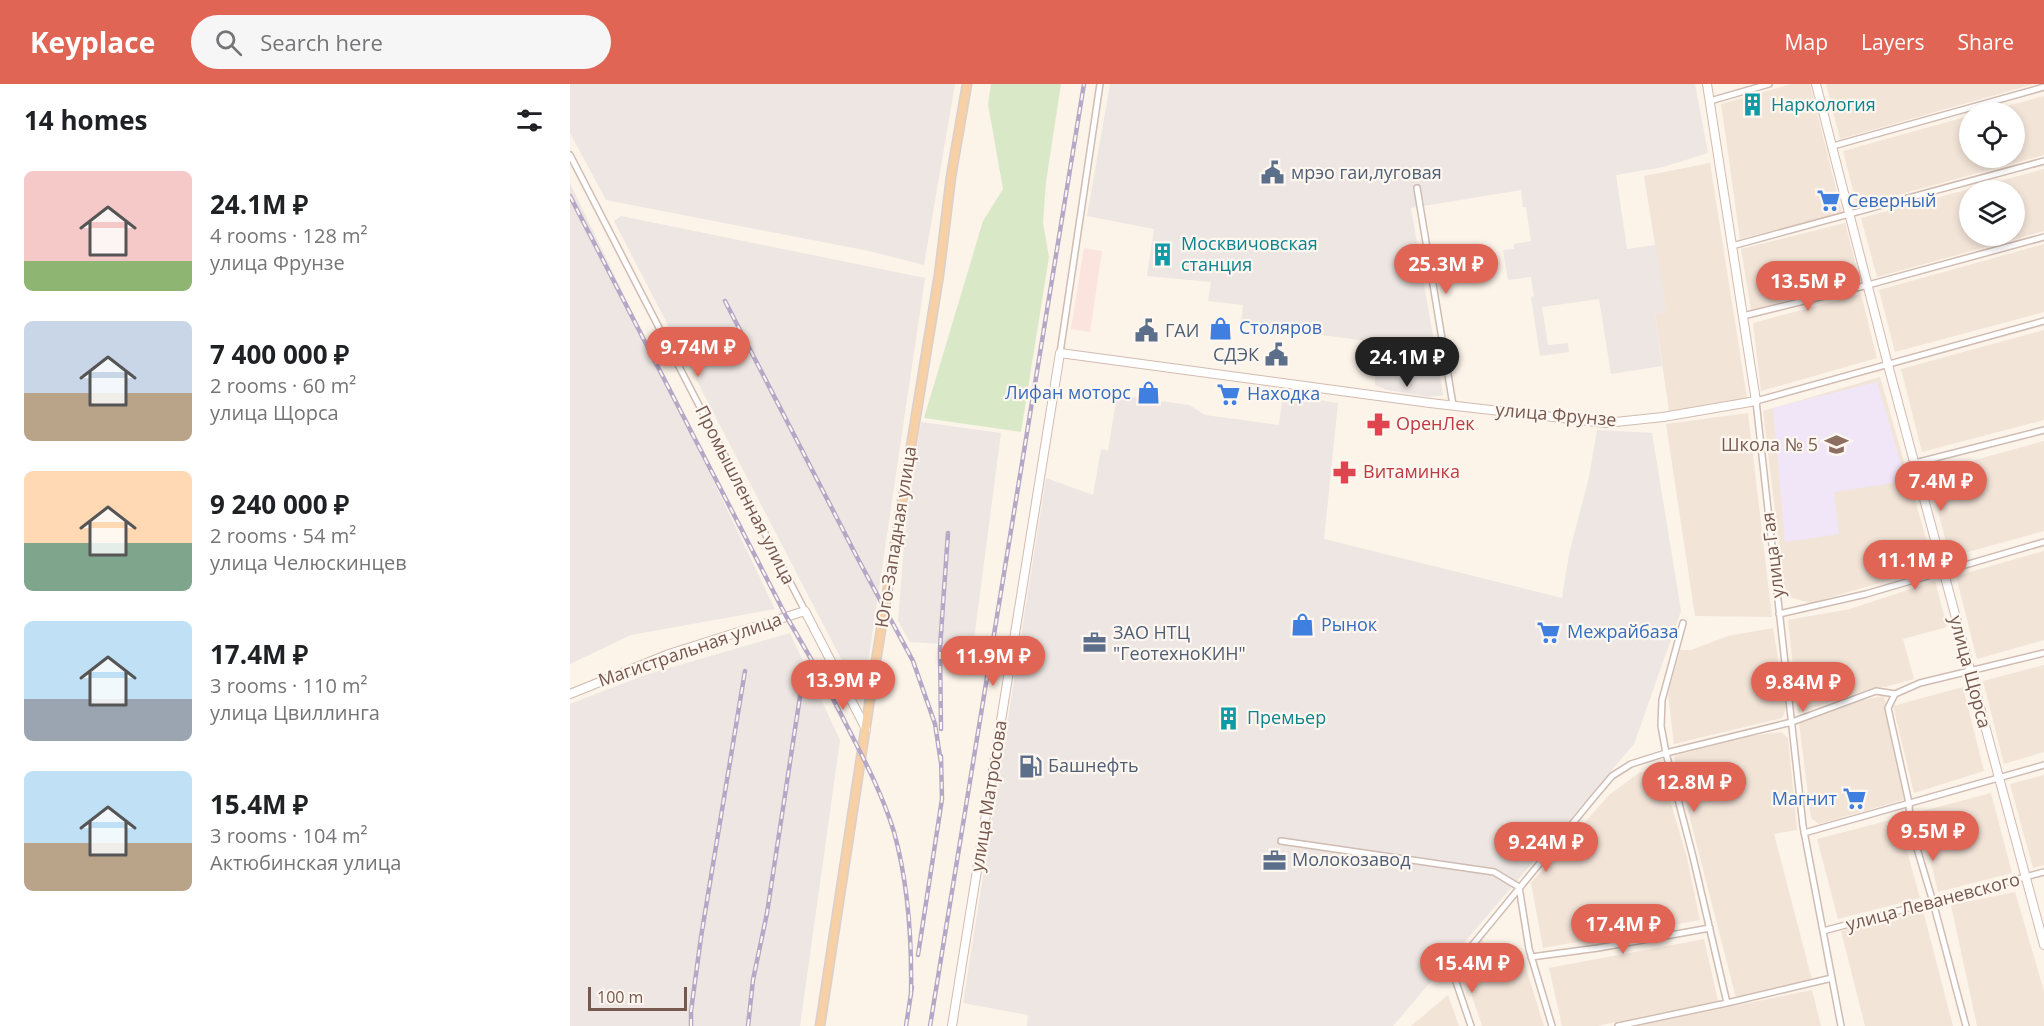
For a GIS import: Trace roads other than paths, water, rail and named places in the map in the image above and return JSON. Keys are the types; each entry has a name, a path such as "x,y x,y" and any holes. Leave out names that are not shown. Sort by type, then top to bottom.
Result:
{"main road":[{"name":"Юго-Западная улица","path":"820,1026 967,84"}],"street":[{"path":"1060,353 1100,84"},
{"name":"улица Гая","path":"1707,84 1756,401 1804,833 1841,1026"},
{"path":"1710,101 1769,84"},
{"name":"улица Щорса","path":"1816,84 1888,365 2044,945"},
{"path":"1833,146 2044,87"},
{"name":"Промышленная улица","path":"570,155 805,611"},
{"path":"1732,246 2044,161"},
{"path":"1417,188 1453,405"},
{"path":"1743,316 2044,237"},
{"name":"улица Фрунзе","path":"1060,353 1606,423 1663,417 1756,401 2044,321"},
{"name":"улица Матросова","path":"952,1026 1060,353"},
{"path":"1915,464 2044,430"},
{"path":"1779,614 1866,594 2044,542"},
{"name":"Магистральная улица","path":"570,694 669,654 805,611 866,729"},
{"path":"1683,623 1662,700 1661,726 1727,1003"},
{"path":"1471,1026 1452,970 1612,776 1631,764 1666,753 1792,722 1876,692 1896,694 1920,683 2044,653"},
{"path":"843,682 855,688 862,687 873,678"},
{"path":"1896,694 1888,708 1909,803 1910,825 1966,1026"},
{"path":"1804,833 2044,765"},
{"path":"1281,842 1494,872 1520,887"},
{"name":"улица Леваневского","path":"1823,931 2044,873"},
{"path":"1520,887 1532,957 1552,1026"},
{"path":"1532,957 1710,928"},
{"path":"1618,1026 1832,978"}],"railway":[{"path":"930,1026 1084,84"},
{"path":"570,196 786,616 841,714 879,792 894,832 903,873 910,933 911,995"},
{"path":"725,301 913,661 935,724 941,763"},
{"path":"941,729 940,648 948,533"},
{"path":"691,1026 701,937 745,671"},
{"path":"748,1026 753,980 767,913 803,677"},
{"path":"918,955 942,799 941,756"},
{"path":"906,1026 912,987"}],"place":[{"name":"Наркология","path":"1753,105"},
{"name":"мрэо гаи,луговая","path":"1273,173"},
{"name":"Северный","path":"1829,201"},
{"name":"Москвичовская станция","path":"1163,254"},
{"name":"Столяров","path":"1221,328"},
{"name":"ГАИ","path":"1147,331"},
{"name":"СДЭК","path":"1277,355"},
{"name":"Лифан моторс","path":"1149,393"},
{"name":"Находка","path":"1229,394"},
{"name":"ОренЛек","path":"1378,424"},
{"name":"Школа № 5","path":"1836,445"},
{"name":"Витаминка","path":"1345,472"},
{"name":"Рынок","path":"1303,625"},
{"name":"Межрайбаза","path":"1549,632"},
{"name":"ЗАО НТЦ \"ГеотехноКИН\"","path":"1095,643"},
{"name":"Премьер","path":"1229,718"},
{"name":"Башнефть","path":"1030,766"},
{"name":"Магнит","path":"1855,799"},
{"name":"Молокозавод","path":"1274,860"}]}
